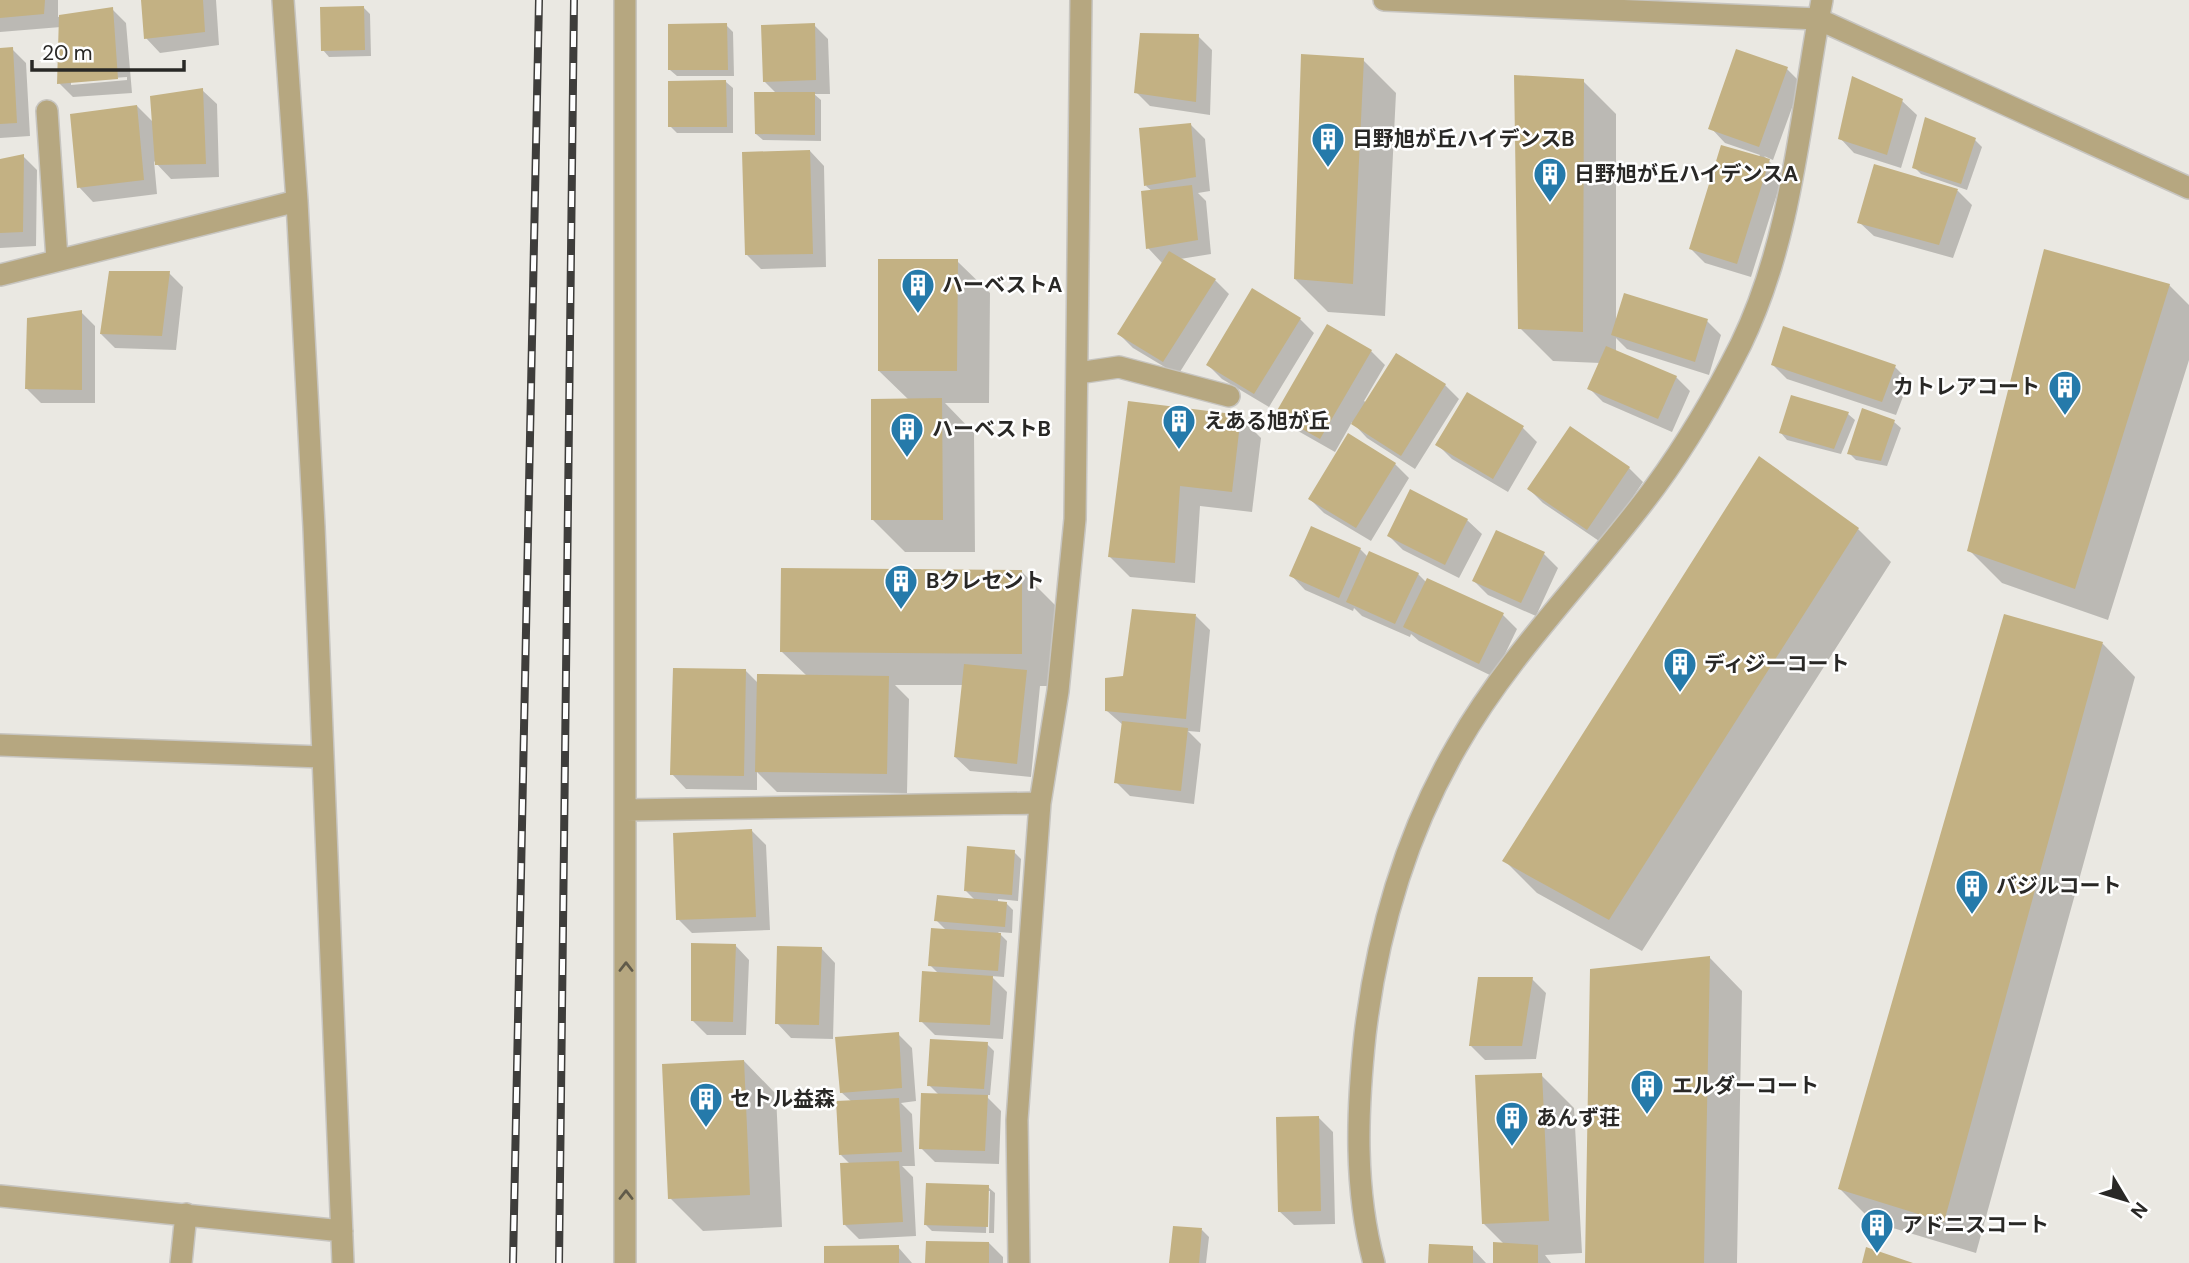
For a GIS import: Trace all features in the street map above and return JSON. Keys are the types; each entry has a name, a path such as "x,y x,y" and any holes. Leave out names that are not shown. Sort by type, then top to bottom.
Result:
{"street":[{"path":"283,0 297,201 314,527 343,1263"},
{"path":"625,0 625,1263"},
{"path":"1019,1263 1017,1120 1040,803 1058,691 1075,519 1081,0"},
{"path":"1384,0 1820,10 2189,188"},
{"path":"1374,1263 1365,1228 1360,1173 1359,1087 1371,981 1392,898 1426,803 1458,744 1506,672 1654,488 1699,423 1742,341 1772,264 1791,186 1820,10"},
{"path":"47,111 57,259"},
{"path":"0,275 297,201"},
{"path":"1078,373 1119,367 1229,396"},
{"path":"0,745 322,757"},
{"path":"626,810 1040,803"},
{"path":"0,1196 342,1231"},
{"path":"181,1263 186,1214"}],"building":[{"path":"0,0 45,0 44,14 0,18"},
{"path":"141,0 203,0 205,32 144,39"},
{"path":"364,6 365,50 321,51 320,7"},
{"path":"113,7 118,79 57,84 59,15"},
{"path":"727,23 728,70 668,70 668,24"},
{"path":"815,23 816,80 763,82 761,25"},
{"path":"1140,33 1199,34 1196,102 1134,93"},
{"path":"13,47 17,123 0,124 0,48"},
{"path":"1736,49 1788,67 1759,147 1708,129"},
{"name":"日野旭が丘ハイデンスB","path":"1301,54 1364,58 1353,284 1294,279"},
{"name":"日野旭が丘ハイデンスA","path":"1514,75 1584,79 1583,332 1518,329"},
{"path":"1852,76 1903,99 1887,155 1838,139"},
{"path":"726,80 727,127 668,127 668,81"},
{"path":"203,88 206,164 155,165 150,96"},
{"path":"754,92 815,92 815,135 755,134"},
{"path":"137,105 144,180 77,188 70,114"},
{"path":"1925,117 1976,138 1961,184 1912,168"},
{"path":"1191,123 1196,177 1144,186 1139,128"},
{"path":"1721,145 1770,159 1737,264 1689,249"},
{"path":"810,150 813,254 745,255 742,152"},
{"path":"24,154 23,232 0,233 0,159"},
{"path":"1874,164 1958,189 1939,245 1857,223"},
{"path":"1192,185 1198,240 1146,249 1141,191"},
{"name":"カトレアコート","path":"2044,249 2170,284 2075,589 1967,551"},
{"path":"1169,251 1216,279 1163,362 1117,334"},
{"name":"ハーベストA","path":"878,259 958,259 957,371 878,371"},
{"path":"109,271 170,271 162,336 100,334"},
{"path":"1252,288 1301,318 1254,394 1206,365"},
{"path":"1624,293 1708,319 1695,362 1611,335"},
{"path":"82,310 82,390 25,389 27,318"},
{"path":"1327,324 1372,350 1320,439 1275,414"},
{"path":"1783,326 1896,365 1882,402 1771,365"},
{"path":"1606,346 1677,376 1658,419 1587,389"},
{"path":"1396,353 1446,384 1401,456 1351,424"},
{"path":"1467,392 1524,426 1493,479 1435,445"},
{"path":"1791,395 1849,412 1834,449 1779,433"},
{"name":"ハーベストB","path":"942,398 943,520 871,520 871,399"},
{"name":"えある旭が丘","path":"1128,401 1241,415 1232,492 1180,486 1175,563 1108,557"},
{"path":"1862,408 1895,420 1881,461 1847,454"},
{"path":"1570,426 1630,467 1587,530 1527,489"},
{"path":"1348,433 1396,463 1356,528 1308,499"},
{"name":"ディジーコート","path":"1759,456 1859,528 1609,920 1502,861"},
{"path":"1410,489 1468,519 1445,565 1387,536"},
{"path":"1311,526 1361,548 1339,598 1289,576"},
{"path":"1496,530 1545,552 1521,603 1472,581"},
{"path":"1369,551 1419,573 1395,624 1346,602"},
{"name":"Bクレセント","path":"781,568 1022,570 1022,654 780,652"},
{"path":"1427,578 1504,613 1479,664 1403,627"},
{"path":"1132,609 1196,614 1186,719 1105,711 1105,678 1123,676"},
{"name":"バジルコート","path":"2004,614 2103,642 1944,1222 1838,1189"},
{"path":"964,664 1027,670 1017,764 954,757"},
{"path":"673,668 746,669 744,776 670,775"},
{"path":"757,674 889,676 887,774 755,772"},
{"path":"1122,721 1188,728 1181,791 1114,783"},
{"path":"752,829 756,917 676,920 673,833"},
{"path":"967,846 1015,850 1012,895 964,891"},
{"path":"937,895 1007,902 1005,927 934,921"},
{"path":"931,928 1001,933 998,971 928,966"},
{"path":"691,943 736,944 733,1022 691,1021"},
{"path":"777,946 822,947 819,1025 775,1024"},
{"name":"エルダーコート","path":"1710,956 1704,1263 1585,1263 1590,969"},
{"path":"922,971 993,976 990,1025 919,1022"},
{"path":"1478,977 1533,977 1522,1046 1469,1046"},
{"path":"899,1032 902,1088 840,1093 835,1037"},
{"path":"930,1039 988,1042 984,1089 927,1086"},
{"name":"セトル益森","path":"744,1060 750,1195 668,1199 662,1064"},
{"name":"あんず荘","path":"1542,1073 1549,1221 1482,1224 1475,1075"},
{"path":"921,1093 988,1095 985,1151 919,1149"},
{"path":"899,1098 902,1152 839,1155 836,1101"},
{"path":"1319,1116 1321,1211 1278,1212 1276,1117"},
{"path":"899,1161 903,1222 843,1225 840,1163"},
{"path":"926,1183 989,1185 988,1227 924,1225"},
{"path":"1173,1226 1202,1228 1199,1263 1169,1263"},
{"path":"926,1241 989,1242 989,1263 925,1263"},
{"path":"1493,1242 1538,1245 1538,1263 1493,1263"},
{"path":"1429,1244 1473,1246 1473,1263 1428,1263"},
{"path":"899,1245 899,1263 824,1263 824,1246"},
{"name":"アドニスコート","path":"1866,1247 1913,1263 1862,1263"}],"railway":[{"path":"513,1263 539,0"},
{"path":"559,1263 574,0"}],"place":[{"name":"日野旭が丘ハイデンスB","path":"1328,169"},
{"name":"日野旭が丘ハイデンスA","path":"1550,204"},
{"name":"ハーベストA","path":"918,315"},
{"name":"カトレアコート","path":"2065,417"},
{"name":"えある旭が丘","path":"1179,451"},
{"name":"ハーベストB","path":"907,459"},
{"name":"Bクレセント","path":"901,611"},
{"name":"ディジーコート","path":"1680,694"},
{"name":"バジルコート","path":"1972,916"},
{"name":"エルダーコート","path":"1647,1116"},
{"name":"セトル益森","path":"706,1129"},
{"name":"あんず荘","path":"1512,1148"},
{"name":"アドニスコート","path":"1877,1255"}]}
